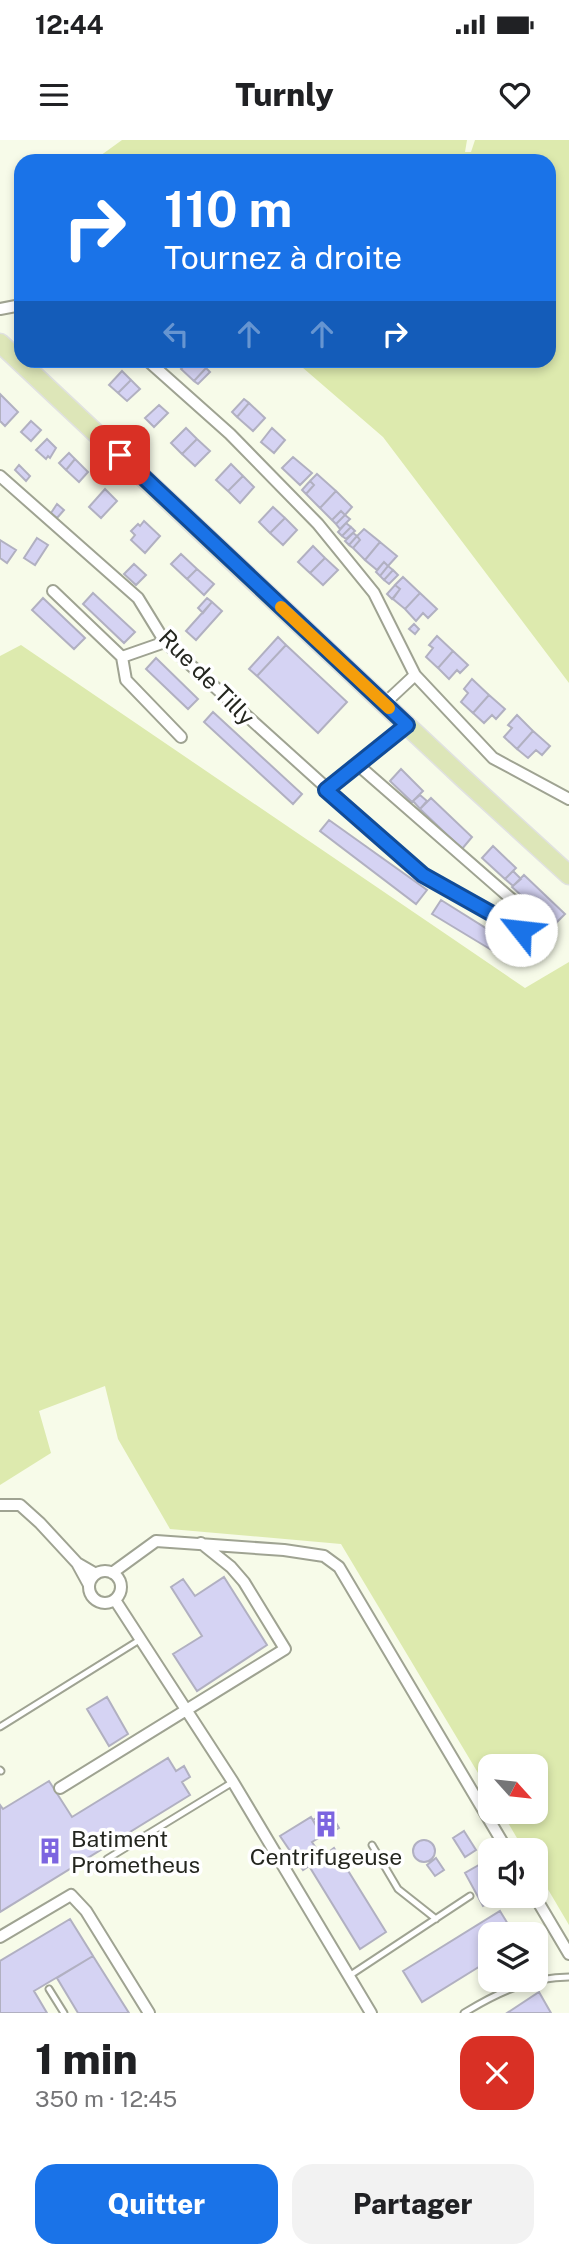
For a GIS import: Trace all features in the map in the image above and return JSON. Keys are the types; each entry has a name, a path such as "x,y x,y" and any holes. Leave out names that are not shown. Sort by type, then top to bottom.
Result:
{"main road":[{"path":"0,343 14,356"},
{"path":"27,368 569,875"}],"street":[{"path":"156,368 230,434 318,524 374,593 415,675 493,758 569,799"},
{"name":"Rue de Tilly","path":"1,480 138,598 165,642 423,875 521,930"},
{"path":"52,591 122,657 126,680 181,737"},
{"path":"122,657 165,642"},
{"path":"384,704 415,675"},
{"path":"326,790 407,725"},
{"path":"358,765 540,924"},
{"path":"0,1505 20,1505 40,1523 77,1563 92,1597 99,1602 115,1600 121,1587 118,1578 112,1573 103,1572 96,1574 89,1585"},
{"path":"112,1573 156,1541 284,1550 324,1556 339,1567 500,1838"},
{"path":"60,1788 285,1649 244,1582 231,1567 201,1543"},
{"path":"77,1563 96,1574"},
{"path":"115,1600 233,1782 372,2013"},
{"path":"0,1937 71,1895 86,1911 149,2013"},
{"path":"542,1908 569,1954"}],"lane":[{"path":"0,1727 141,1639"},
{"path":"107,1859 233,1782"},
{"path":"372,1845 398,1889 436,1919"},
{"path":"349,1976 470,1896"},
{"path":"464,2013 525,1982 548,1977 569,1978"},
{"path":"49,1989 64,2013"}],"green space":[{"path":"122,140 467,140 465,152 471,152 475,140 569,140 569,683 383,437 303,368 556,368 556,154 103,154"},
{"path":"21,645 525,988 569,962 569,1925 548,1889 548,1838 517,1838 509,1824 548,1824 548,1754 478,1754 478,1773 341,1544 170,1529 118,1439 105,1386 39,1411 51,1453 0,1485 0,656"}],"building":[{"path":"182,368 206,368 194,381"},
{"path":"206,368 210,372 198,384 194,381"},
{"path":"122,371 131,380 118,393 109,385"},
{"path":"131,380 140,389 127,401 118,393"},
{"path":"0,394 18,412 5,426 0,421"},
{"path":"244,399 249,403 237,417 232,412"},
{"path":"249,403 265,418 253,431 237,417"},
{"path":"159,405 168,413 154,427 145,418"},
{"path":"31,421 41,430 31,441 21,432"},
{"path":"186,428 197,439 182,454 171,443"},
{"path":"272,428 285,440 274,453 261,442"},
{"path":"47,439 56,448 50,458 48,456 46,459 36,450"},
{"path":"197,439 210,451 195,466 182,454"},
{"path":"69,453 75,459 66,470 59,463"},
{"path":"293,457 312,473 300,485 282,468"},
{"path":"75,459 88,472 79,482 66,470"},
{"path":"231,464 243,476 228,491 216,480"},
{"path":"19,465 30,476 26,481 15,470"},
{"path":"317,474 336,491 320,508 306,494 314,485 310,481"},
{"path":"243,476 254,487 240,503 228,491"},
{"path":"310,481 314,485 306,494 302,490"},
{"path":"105,489 117,501 101,518 89,507"},
{"path":"336,491 352,507 345,515 341,511 332,520 320,508"},
{"path":"57,504 64,510 57,518 51,513"},
{"path":"273,507 285,518 270,533 259,522"},
{"path":"341,511 345,515 336,524 332,520"},
{"path":"345,515 350,519 340,529 336,524"},
{"path":"285,518 297,530 283,545 270,533"},
{"path":"144,521 160,536 145,553 131,540 135,535 131,531"},
{"path":"346,523 351,527 342,536 338,532"},
{"path":"351,527 355,531 346,539 342,536"},
{"path":"364,529 380,542 365,560 353,548 360,540 357,536"},
{"path":"353,533 357,536 349,545 345,541"},
{"path":"357,536 360,540 353,548 349,545"},
{"path":"37,538 48,545 35,565 24,558"},
{"path":"0,540 16,550 7,563 0,558"},
{"path":"380,542 397,556 388,566 384,562 377,570 365,560"},
{"path":"313,546 325,558 310,573 298,562"},
{"path":"181,554 197,569 187,579 171,564"},
{"path":"325,558 338,570 323,585 310,573"},
{"path":"384,562 388,566 380,576 376,572"},
{"path":"134,564 146,575 136,585 124,574"},
{"path":"388,566 393,570 384,580 380,576"},
{"path":"197,569 214,584 204,595 187,579"},
{"path":"393,570 398,575 389,584 384,580"},
{"path":"403,577 420,593 405,609 393,599 400,589 395,585"},
{"path":"395,585 400,589 392,599 387,594"},
{"path":"93,593 135,632 124,643 83,604"},
{"path":"420,593 437,609 428,618 423,613 416,621 405,609"},
{"path":"43,598 85,638 74,649 32,610"},
{"path":"207,598 212,602 203,613 198,608"},
{"path":"212,602 222,611 196,640 186,631"},
{"path":"414,624 419,629 415,634 409,629"},
{"path":"437,636 453,651 438,668 426,657 433,648 429,645"},
{"path":"278,637 286,645 257,676 249,669"},
{"path":"286,645 347,702 318,733 257,676"},
{"path":"453,651 468,665 460,673 457,670 449,679 438,668"},
{"path":"156,658 198,699 188,709 146,669"},
{"path":"472,679 489,695 473,713 461,702 468,693 464,689"},
{"path":"489,695 505,709 496,719 492,715 484,723 473,713"},
{"path":"213,712 302,794 293,804 204,722"},
{"path":"517,715 533,731 517,749 504,737 512,728 508,725"},
{"path":"533,731 550,746 542,755 536,750 528,758 517,749"},
{"path":"401,769 423,791 412,802 390,781"},
{"path":"420,795 427,801 420,809 413,801"},
{"path":"431,798 472,837 462,849 420,809"},
{"path":"329,820 427,890 416,904 320,831"},
{"path":"493,846 516,868 505,879 482,858"},
{"path":"513,871 521,879 513,886 505,879"},
{"path":"524,875 565,914 554,925 512,887"},
{"path":"441,900 516,947 508,960 432,914"},
{"path":"224,1577 267,1645 197,1691 173,1654 202,1636 171,1587 183,1579 195,1596"},
{"path":"107,1697 128,1734 109,1746 87,1709"},
{"name":"Batiment Prometheus","path":"168,1758 176,1771 184,1766 190,1777 182,1782 190,1795 0,1912 0,1805 3,1809 49,1781 72,1817"},
{"name":"Centrifugeuse","path":"329,1811 339,1828 327,1835 324,1830 320,1833 313,1820"},
{"path":"311,1817 322,1836 312,1842 322,1857 334,1848 386,1932 360,1949 309,1866 303,1870 280,1836"},
{"path":"464,1831 476,1850 465,1857 453,1838"},
{"path":"424,1840 432,1843 435,1851 432,1859 424,1862 416,1859 413,1851 416,1843"},
{"path":"436,1858 444,1870 435,1876 427,1865"},
{"path":"478,1865 478,1897 465,1873"},
{"path":"500,1911 507,1922 482,1922"},
{"path":"70,1919 93,1956 34,1991 47,2013 0,2013 0,1961"},
{"path":"478,1925 478,1967 422,2002 403,1971"},
{"path":"93,1956 129,2013 78,2013 57,1978"},
{"path":"539,1992 551,2013 507,2013"}],"slow traffic":[{"path":"281,607 389,708"}],"place":[{"name":"Centrifugeuse","path":"326,1824"},
{"name":"Batiment Prometheus","path":"50,1851"}],"route":[{"path":"120,455 407,725 326,790 423,875 521,930"}]}
